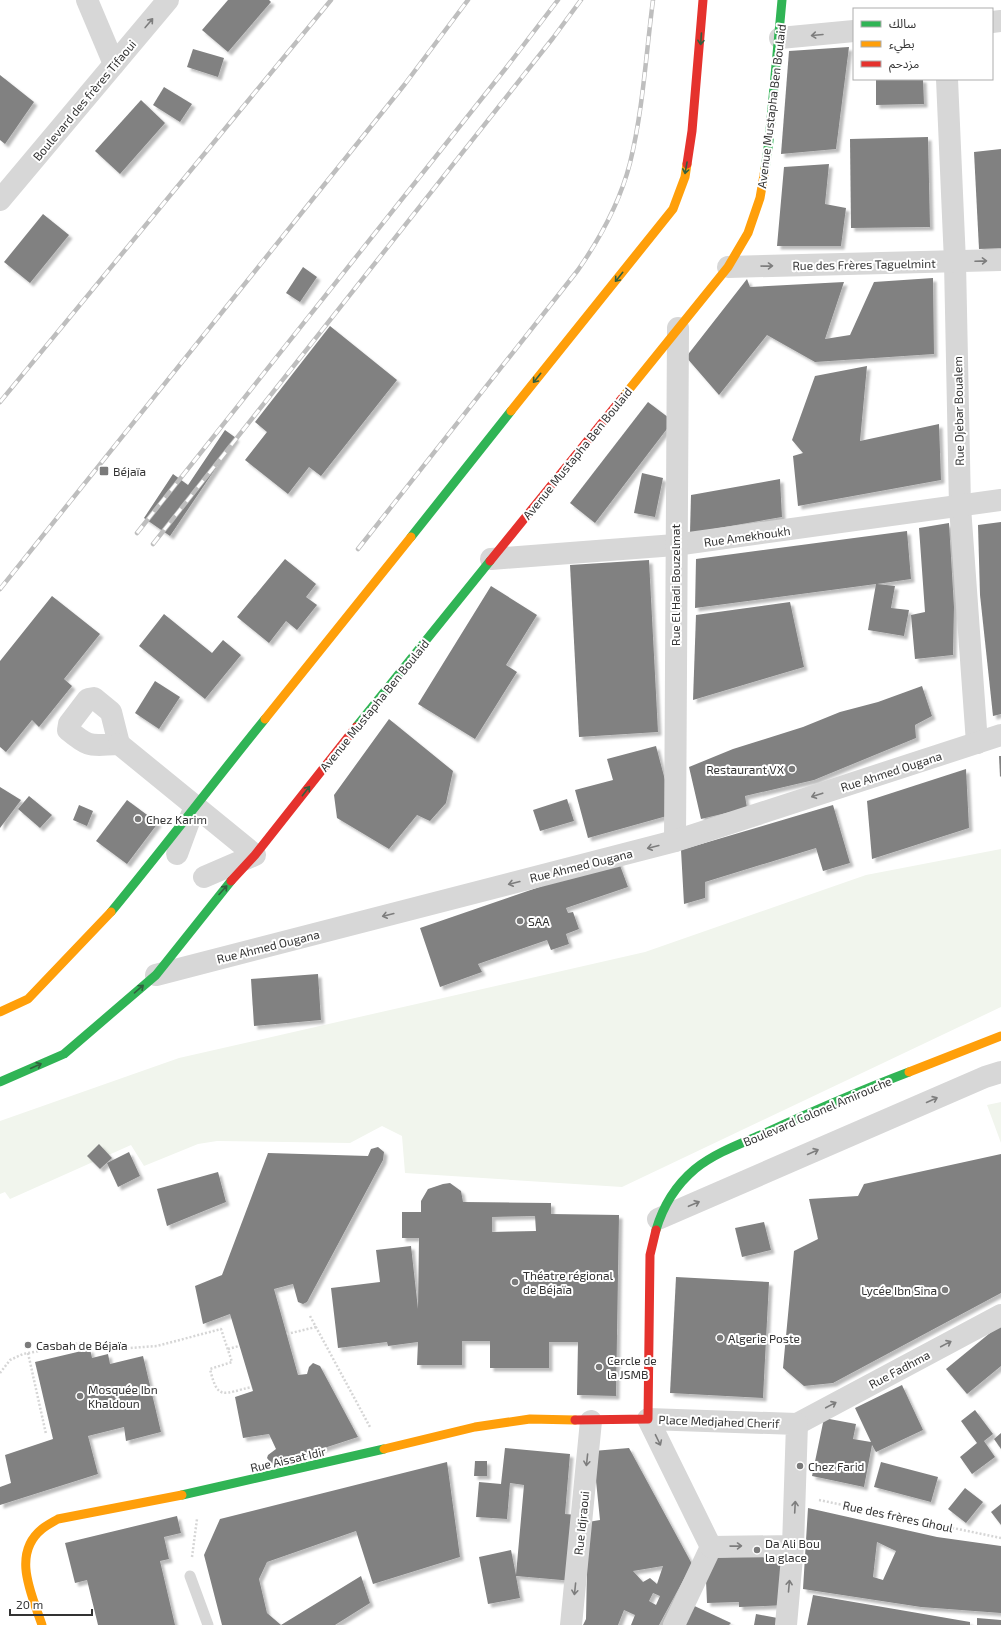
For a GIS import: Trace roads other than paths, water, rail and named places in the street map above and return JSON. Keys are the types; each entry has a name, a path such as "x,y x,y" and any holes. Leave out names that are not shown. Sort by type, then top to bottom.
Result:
{"main road":[{"path":"0,1012 28,999 103,922 176,833 195,806 673,209 685,177 692,131 704,0"},
{"name":"Avenue Mustapha Ben Boulaid","path":"0,1082 64,1054 156,975 221,892 255,855 491,559 728,266 748,233 760,198 769,141 780,38 782,0"},
{"name":"Boulevard Colonel Amirouche","path":"648,1419 650,1255 658,1219 676,1189 691,1173 713,1157 807,1114 1001,1036"},
{"name":"Rue Aissat Idir","path":"42,1625 24,1570 24,1557 28,1544 35,1533 58,1519 200,1492 475,1427 530,1419 591,1421 648,1419"}],"street":[{"path":"87,0 114,64"},
{"name":"Boulevard des frères Tifaoui","path":"0,200 168,0"},
{"path":"780,38 853,31"},
{"name":"Rue Djebar Boualem","path":"946,80 955,262 960,507 977,743"},
{"name":"Rue des Frères Taguelmint","path":"728,266 1001,260"},
{"name":"Rue El Hadi Bouzelmat","path":"675,841 675,546 678,328"},
{"name":"Rue Amekhoukh","path":"491,559 675,546 960,507 1001,500"},
{"name":"Rue Ahmed Ougana","path":"156,975 675,841 1001,735"},
{"path":"119,744 255,855 204,877"},
{"path":"177,854 195,806"},
{"path":"658,1219 985,1077 1001,1072"},
{"name":"Rue Fadhma","path":"797,1424 1001,1315"},
{"name":"Place Medjahed Cherif","path":"711,1547 648,1419 797,1424 795,1495 786,1625"},
{"name":"Rue Idjraoui","path":"571,1625 591,1421"},
{"path":"674,1625 711,1547 792,1546"}],"lane":[{"path":"190,1576 208,1625"}],"railway":[{"path":"0,402 331,0"},
{"path":"0,589 405,84 468,0"},
{"path":"137,533 506,68 558,0"},
{"path":"153,544 553,38 581,0"},
{"path":"358,549 578,270 609,219 621,192 630,163 641,102 653,0"}],"place":[{"name":"Béjaïa","path":"104,471"},
{"name":"Restaurant VX","path":"792,769"},
{"name":"Chez Karim","path":"138,819"},
{"name":"SAA","path":"520,921"},
{"name":"Théatre régional de Béjaïa","path":"515,1282"},
{"name":"Lycée Ibn Sina","path":"945,1290"},
{"name":"Algerie Poste","path":"720,1338"},
{"name":"Casbah de Béjaïa","path":"28,1345"},
{"name":"Cercle de la JSMB","path":"599,1367"},
{"name":"Mosquée Ibn Khaldoun","path":"80,1396"},
{"name":"Chez Farid","path":"800,1466"},
{"name":"Da Ali Bou la glace","path":"757,1550"}]}
